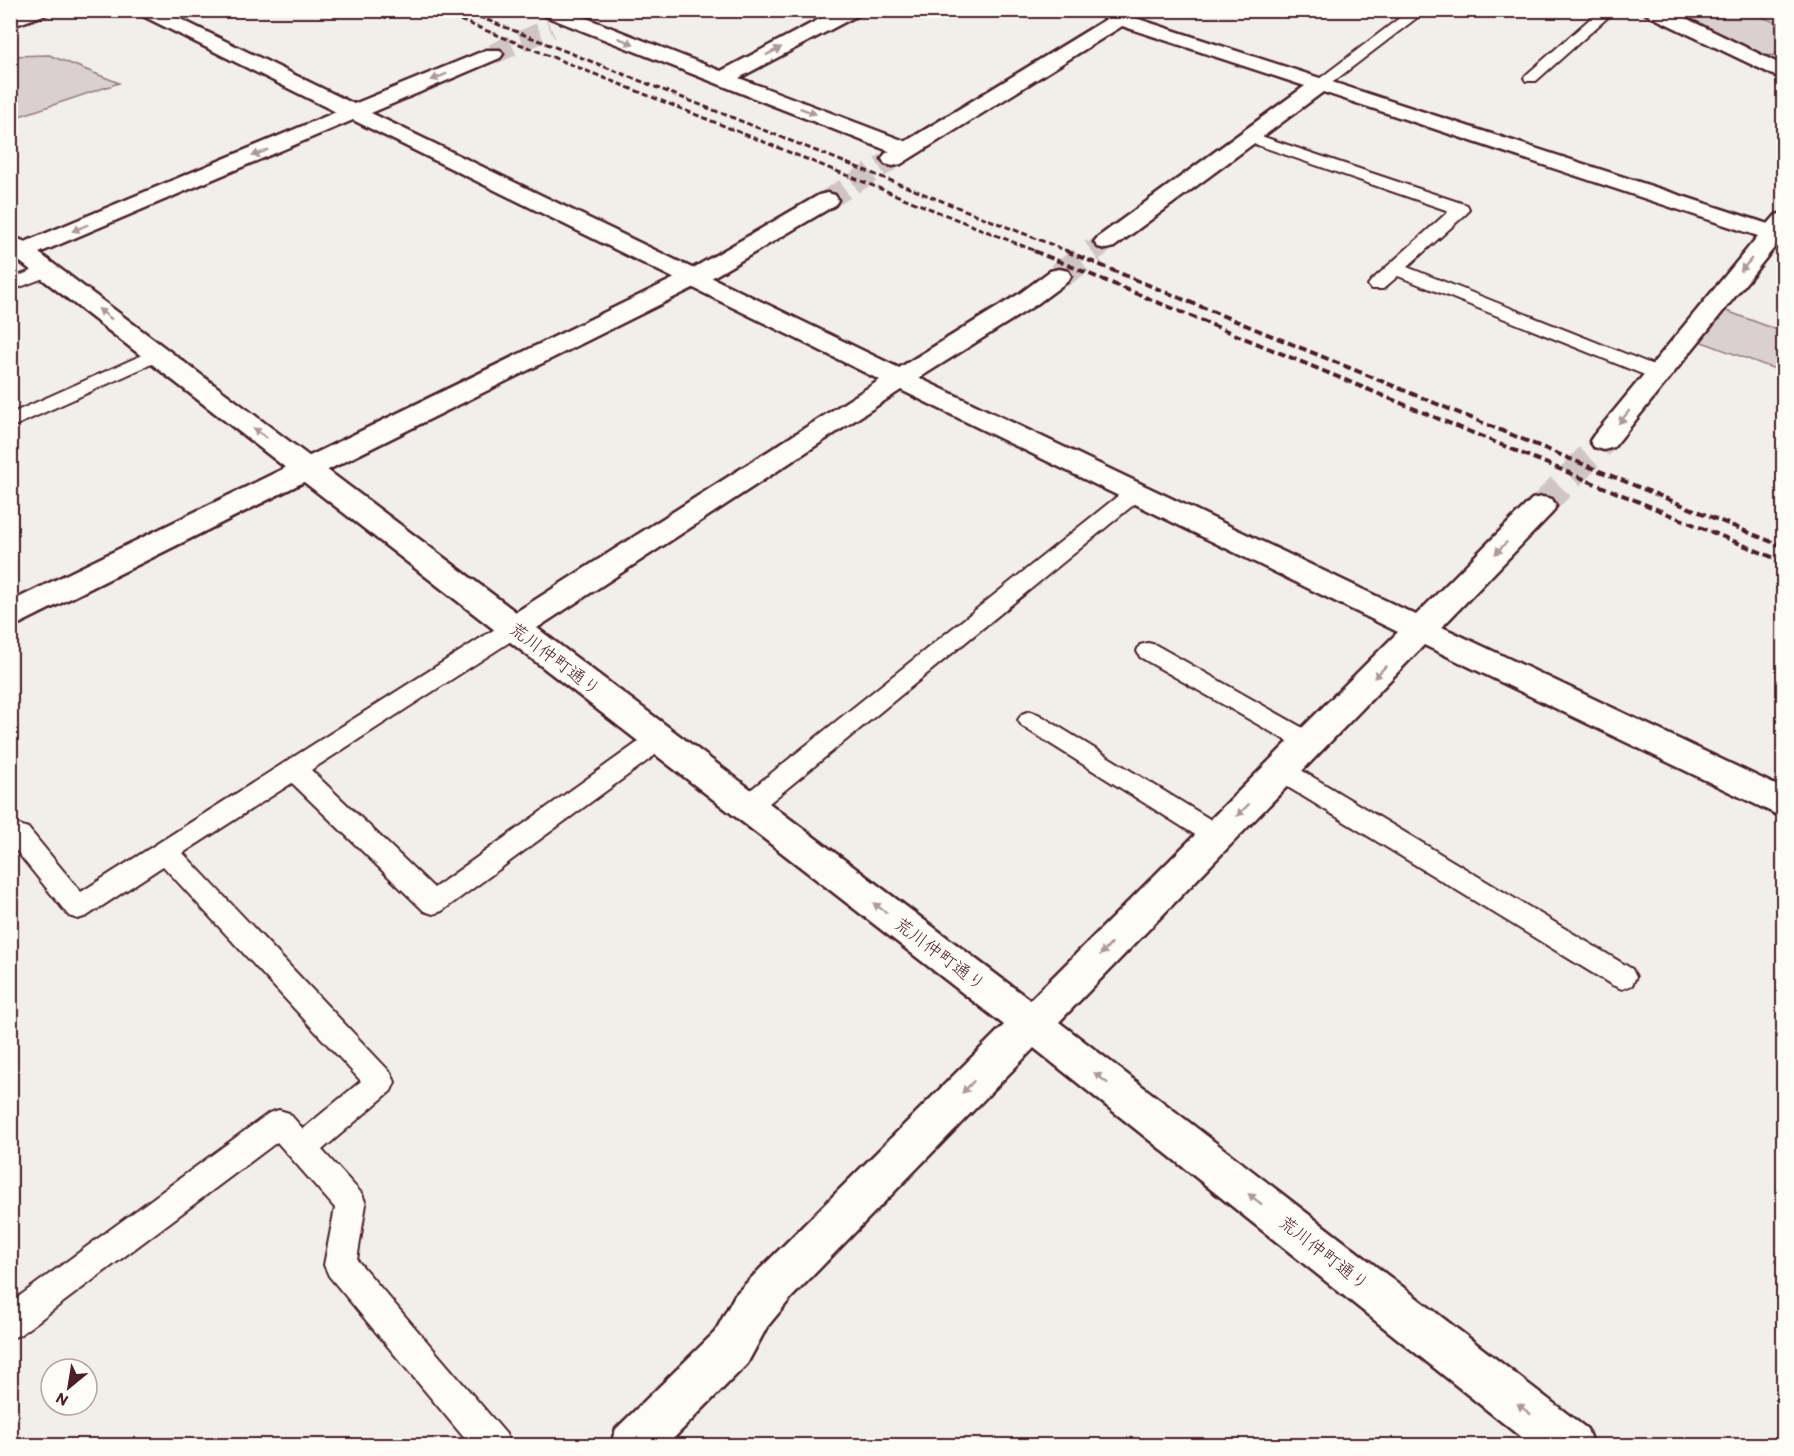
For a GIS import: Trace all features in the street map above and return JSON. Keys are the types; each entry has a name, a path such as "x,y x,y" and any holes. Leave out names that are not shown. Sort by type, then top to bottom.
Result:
{"street":[{"path":"10,19 16,10"},
{"path":"10,19 40,10"},
{"path":"146,10 692,279 1784,805"},
{"path":"575,21 605,10"},
{"path":"723,78 853,10"},
{"path":"1096,10 1127,15 1320,85 1780,230 1604,441"},
{"path":"1653,10 1781,67"},
{"path":"549,19 575,21 723,78 900,154 1127,15"},
{"path":"17,247 356,113 493,54"},
{"path":"1106,242 1320,85"},
{"path":"10,615 692,279 827,200"},
{"name":"荒川仲町通り","path":"17,247 1031,1023 1570,1446"},
{"path":"514,628 901,378 1028,299 1059,276"},
{"path":"633,1446 731,1348 751,1311 776,1283 1542,506"}],"lane":[{"path":"1320,85 1419,10"},
{"path":"1531,78 1609,10"},
{"path":"1249,137 1461,209 1377,285"},
{"path":"1396,269 1659,374"},
{"path":"10,286 48,270"},
{"path":"10,422 158,354"},
{"path":"748,806 1136,492"},
{"path":"10,832 19,835 78,908 514,628"},
{"path":"1148,651 1310,743"},
{"path":"1030,720 1217,836"},
{"path":"294,770 433,903 660,740"},
{"path":"1282,771 1622,977"},
{"path":"166,852 381,1082 301,1149"},
{"path":"10,1323 279,1123 351,1204 340,1265 494,1446"}],"shaded area":[{"path":"1665,11 1746,11 1783,25 1783,44 1775,55 1755,57"},
{"path":"49,55 119,83 11,119 11,56"},
{"path":"1724,310 1783,332 1783,372 1699,341"}],"tunnel":[{"path":"493,54 551,28"},
{"path":"827,200 893,159"},
{"path":"1092,252 1106,242"},
{"path":"1059,276 1094,251"},
{"path":"1542,506 1604,441"}],"railway":[{"path":"435,10 1038,252"},
{"path":"462,10 1070,252"},
{"path":"1034,251 1784,562"},
{"path":"1066,251 1784,547"}]}
